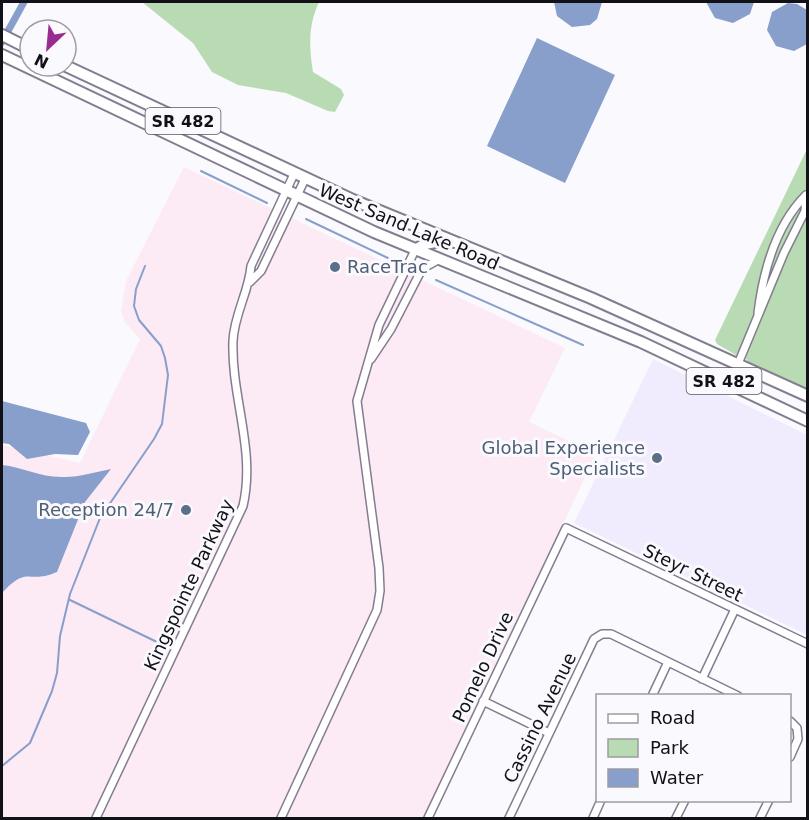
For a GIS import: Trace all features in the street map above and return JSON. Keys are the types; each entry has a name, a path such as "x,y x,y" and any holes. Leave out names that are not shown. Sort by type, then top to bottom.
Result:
{"main road":[{"path":"2,35 18,43"},
{"name":"West Sand Lake Road","path":"2,55 415,250 641,342 807,421"},
{"name":"West Sand Lake Road","path":"78,71 305,179 446,240 580,294 807,396"},
{"path":"415,250 425,244 446,240"}],"street":[{"name":"Kingspointe Parkway","path":"96,819 243,506 249,463 233,342 234,322 250,282 251,266 294,174"},
{"name":"Kingspointe Parkway","path":"250,282 261,271 305,179"},
{"path":"757,319 766,270 795,206 807,194"},
{"path":"738,364 805,211 807,194"},
{"path":"262,241 273,247"},
{"path":"281,819 377,610 381,591 379,568 358,424 357,401 379,325 415,250"},
{"path":"368,364 391,329 422,269 438,260"},
{"name":"Steyr Street","path":"566,528 807,644"},
{"name":"Pomelo Drive","path":"428,819 566,528"},
{"path":"702,679 735,609"},
{"name":"Cassino Avenue","path":"508,819 594,639 602,634 611,634 668,662"},
{"path":"653,694 668,662 734,694"},
{"path":"483,701 549,733"},
{"path":"791,723 797,728 798,739 791,753"},
{"path":"593,819 601,802"},
{"path":"676,819 684,802"},
{"path":"760,819 768,802"}],"shaded area":[{"path":"184,167 565,348 529,422 596,454 424,818 2,818 2,445 80,463 140,339 125,322 121,311 126,281"},
{"path":"653,359 807,435 807,635 574,523"}],"green space":[{"path":"142,2 319,2 310,37 313,72 341,89 344,95 335,112 286,93 238,85 212,72 193,43"},
{"path":"807,149 807,392 748,363 746,358 750,348 743,344 736,355 717,344 715,340"}],"water":[{"path":"554,2 602,2 597,19 590,25 572,27 557,16"},
{"path":"706,2 754,2 750,14 733,23 715,18"},
{"path":"788,3 797,4 807,10 807,44 794,51 776,46 767,30 772,12"},
{"path":"537,38 615,75 565,183 487,146"},
{"path":"2,401 86,423 90,432 78,455 55,454 27,459 9,444 2,443"},
{"path":"2,465 61,477 80,476 111,469 85,502 57,572 40,577 23,577 2,593"}],"waterway":[{"path":"2,42 24,2"},
{"path":"201,171 267,203"},
{"path":"306,219 390,259"},
{"path":"2,766 30,743 52,691 57,673 60,636 70,594 100,518 162,424 168,375 165,358 161,346 139,320 134,306 136,289 145,266"},
{"path":"436,280 583,345"},
{"path":"70,600 159,643"}],"place":[{"name":"RaceTrac","path":"335,267"},
{"name":"Global Experience Specialists","path":"657,458"},
{"name":"Reception 24/7","path":"186,510"}]}
